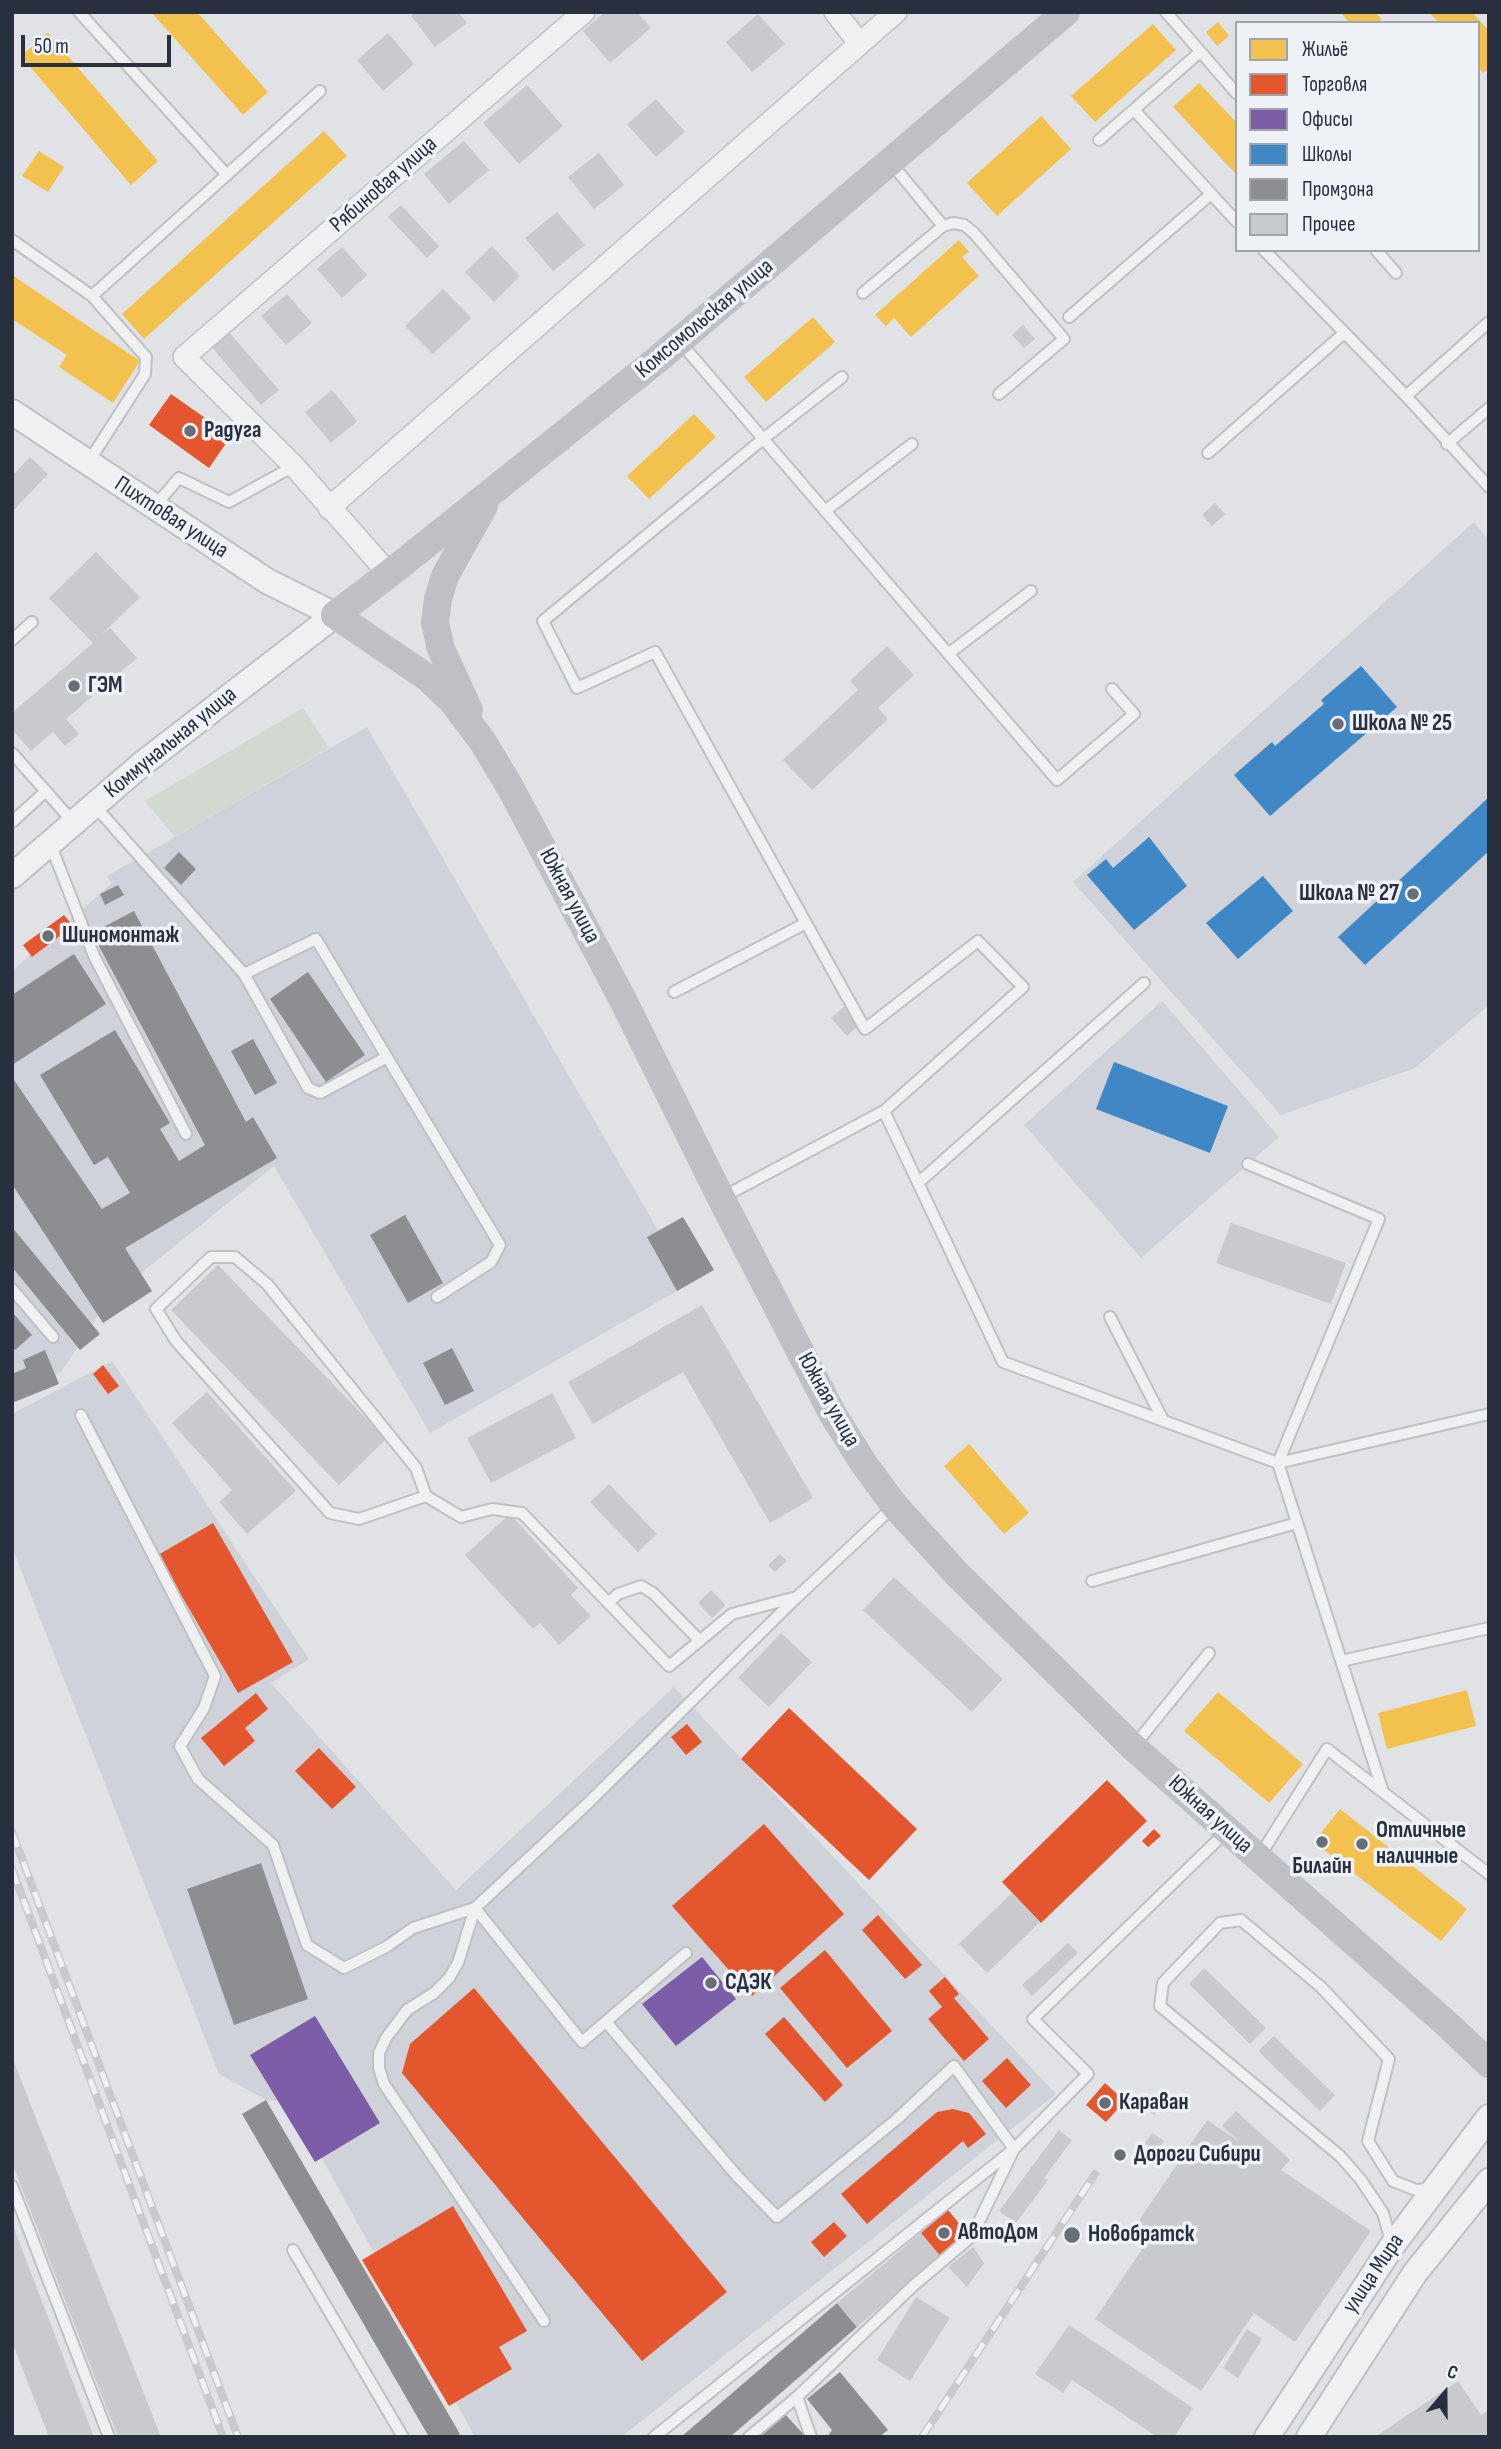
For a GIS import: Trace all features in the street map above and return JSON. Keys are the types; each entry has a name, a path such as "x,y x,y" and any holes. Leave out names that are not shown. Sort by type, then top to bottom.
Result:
{"main road":[{"name":"Комсомольская улица","path":"335,615 679,341 1066,12"},
{"path":"483,742 441,649 435,623 445,576 490,494"},
{"name":"Южная улица","path":"335,615 428,678 453,702 483,742 622,998 832,1413 864,1464 895,1506 957,1574 1133,1747 1481,2052"}],"street":[{"name":"Рябиновая улица","path":"294,466 184,357 584,12"},
{"path":"835,12 860,44"},
{"path":"329,508 896,12"},
{"name":"Пихтовая улица","path":"12,412 267,581 335,615"},
{"path":"294,466 389,574"},
{"name":"Коммунальная улица","path":"12,876 142,764 335,615"},
{"name":"улица Мира","path":"1267,2437 1392,2246 1489,2116"},
{"name":"улица Мира","path":"1309,2437 1415,2273 1489,2181"}],"lane":[{"path":"79,12 227,175"},
{"path":"1166,12 1235,92"},
{"path":"1099,139 1200,52"},
{"path":"92,296 320,91"},
{"path":"1134,110 1235,220"},
{"path":"891,163 943,226"},
{"path":"1069,317 1211,194"},
{"path":"863,293 943,226 953,223 964,225 974,233 1063,339 999,394"},
{"path":"12,240 92,296 146,357 145,374 88,463"},
{"path":"1266,252 1406,396 1489,487"},
{"path":"1378,252 1396,273"},
{"path":"1406,396 1489,322"},
{"path":"1208,453 1343,334"},
{"path":"679,341 1057,780 1134,714 1112,689"},
{"path":"721,1198 884,1111 1023,987 978,941 865,1029 655,652 577,688 542,621 842,377"},
{"path":"1447,443 1489,408"},
{"path":"825,511 912,444"},
{"path":"153,507 179,478 229,502 294,466"},
{"path":"948,653 1031,591"},
{"path":"12,640 32,622"},
{"path":"12,753 74,823"},
{"path":"12,822 46,791"},
{"path":"94,805 244,974 308,1088 320,1093 387,1057"},
{"path":"50,843 94,956 186,1134"},
{"path":"674,992 806,923"},
{"path":"244,974 316,939 500,1245 491,1262 437,1297"},
{"path":"918,1184 1144,983"},
{"path":"884,1111 1003,1362 1278,1463 1489,1414"},
{"path":"1248,1164 1379,1219 1278,1463 1383,1792"},
{"path":"426,1496 359,1519 330,1513 176,1341 156,1309 211,1257 234,1257 267,1284 416,1468 426,1496 461,1517 492,1509 522,1513 669,1666 732,1615 796,1598"},
{"path":"12,1289 53,1338"},
{"path":"1110,1317 1163,1420"},
{"path":"80,1415 215,1676 204,1707 180,1746 198,1779 272,1845 307,1945 344,1968 386,1947 413,1928 475,1908 587,1804 796,1598 895,1506"},
{"path":"1092,1581 1297,1523"},
{"path":"608,1603 618,1594 641,1586 653,1593 700,1641"},
{"path":"1341,1661 1489,1628"},
{"path":"1133,1747 1209,1653"},
{"path":"1258,1858 1327,1749 1489,1874"},
{"path":"654,2437 1014,2149 1088,2074 1033,2019 1227,1831"},
{"path":"475,1908 582,2042 686,1953"},
{"path":"475,1908 458,1963 449,1978 434,1993 407,2010 386,2038 379,2053 379,2068 384,2084 544,2321"},
{"path":"1392,2246 1382,2213 1361,2180 1340,2156 1160,2006 1163,1983 1220,1923 1241,1920 1321,1987 1389,2059 1368,2141 1393,2181 1416,2190 1434,2188"},
{"path":"607,2023 737,2176 778,2217 897,2119 954,2066 1014,2149"},
{"path":"749,2437 797,2397 913,2286 972,2236 1014,2149"},
{"path":"12,2186 108,2437"},
{"path":"293,2249 403,2437"},
{"path":"797,2397 811,2437"}],"shaded area":[{"path":"1474,522 1489,541 1489,1005 1415,1068 1281,1115 1073,882"},
{"path":"303,708 329,748 175,837 145,801"},
{"path":"367,727 689,1284 430,1433 274,1166 109,1299 62,1371 12,1400 12,971 111,884 107,876"},
{"path":"1162,1001 1279,1137 1141,1258 1024,1125"},
{"path":"112,1361 309,1659 271,1683 456,1890 674,1687 1056,2094 621,2437 475,2437 291,2102 266,2100 219,2074 12,1547 12,1414"}],"building: Жильё":[{"path":"151,12 197,12 268,92 243,115"},
{"path":"1340,12 1375,12 1382,19 1380,21 1348,21"},
{"path":"1429,12 1472,12 1489,31 1489,68 1483,73 1480,69 1480,21 1437,21"},
{"path":"1218,22 1229,36 1217,46 1206,32"},
{"path":"1153,24 1176,50 1095,122 1071,96"},
{"path":"48,33 158,161 131,185 21,56"},
{"path":"1199,83 1235,121 1235,173 1173,107"},
{"path":"1041,116 1071,149 997,216 967,183"},
{"path":"324,131 347,156 144,339 122,314"},
{"path":"39,151 64,167 48,192 22,176"},
{"path":"959,240 969,252 962,257 979,276 911,337 894,318 886,326 875,315"},
{"path":"12,275 140,361 113,403 59,367 67,355 12,319"},
{"path":"813,317 835,342 766,402 744,377"},
{"path":"694,414 716,437 649,499 627,476"},
{"path":"969,1444 1029,1513 1004,1534 944,1466"},
{"path":"1467,1690 1476,1726 1387,1749 1378,1713"},
{"path":"1218,1692 1303,1764 1269,1803 1184,1731"},
{"path":"1340,1809 1467,1909 1441,1941 1314,1842"}],"building: Торговля":[{"name":"Радуга","path":"171,394 231,436 209,468 149,425"},
{"name":"Шиномонтаж","path":"64,915 73,926 32,957 23,945"},
{"path":"103,1365 119,1386 108,1394 93,1374"},
{"path":"213,1523 293,1662 238,1693 158,1555"},
{"path":"256,1693 268,1709 245,1728 255,1741 224,1766 201,1738"},
{"path":"789,1708 917,1829 869,1880 741,1759"},
{"path":"687,1724 702,1742 686,1755 671,1737"},
{"path":"319,1748 356,1787 332,1809 295,1771"},
{"path":"1107,1780 1147,1821 1041,1923 1002,1882"},
{"path":"764,1824 844,1914 752,1996 672,1906"},
{"path":"1154,1829 1161,1836 1148,1847 1142,1841"},
{"path":"878,1915 922,1965 905,1979 862,1930"},
{"path":"825,1950 892,2031 847,2068 780,1988"},
{"path":"945,1977 959,1994 954,1998 989,2039 964,2061 928,2019 942,2007 929,1991"},
{"path":"474,1988 727,2292 642,2361 402,2073 410,2044"},
{"path":"784,2017 843,2085 825,2102 765,2034"},
{"path":"1007,2058 1031,2085 1006,2108 982,2081"},
{"name":"Караван","path":"1105,2083 1125,2101 1106,2122 1086,2105"},
{"path":"953,2109 969,2113 986,2134 968,2148 963,2141 867,2224 841,2194 937,2112"},
{"path":"453,2206 527,2331 499,2347 512,2369 449,2406 362,2260"},
{"name":"АвтоДом","path":"948,2210 967,2233 940,2256 921,2233"},
{"path":"834,2222 847,2236 824,2257 811,2242"}],"building: Офисы":[{"path":"702,1957 736,1999 676,2046 642,2004"},
{"path":"315,2016 380,2123 315,2162 250,2055"}],"building: Школы":[{"name":"Школа № 25","path":"1361,666 1397,707 1270,816 1234,775 1272,742 1275,746 1324,704 1321,700"},
{"name":"Школа № 27","path":"1489,797 1489,851 1365,965 1338,937"},
{"path":"1149,837 1187,886 1134,930 1087,875 1106,859 1113,868"},
{"path":"1263,876 1293,911 1238,959 1206,923"},
{"path":"1114,1062 1228,1106 1210,1153 1096,1109"}],"building: Промзона":[{"path":"179,852 196,869 181,885 164,868"},
{"path":"118,885 124,895 105,905 100,894"},
{"path":"134,911 246,1122 253,1117 277,1158 125,1248 152,1291 103,1323 12,1184 12,1077 102,1209 130,1193 108,1157 94,1165 40,1075 115,1030 170,1123 160,1129 179,1161 205,1145 92,933"},
{"path":"74,954 106,1004 12,1065 12,995"},
{"path":"308,972 365,1055 326,1082 270,999"},
{"path":"253,1039 277,1083 255,1095 231,1051"},
{"path":"405,1215 443,1283 408,1303 370,1235"},
{"path":"683,1217 714,1270 677,1291 647,1237"},
{"path":"12,1227 100,1334 80,1350 12,1267"},
{"path":"12,1312 32,1335 15,1350 12,1347"},
{"path":"452,1348 474,1391 445,1405 423,1363"},
{"path":"45,1350 59,1384 12,1403 12,1374 26,1368 23,1360"},
{"path":"261,1863 308,1999 234,2025 187,1889"},
{"path":"266,2100 460,2434 456,2437 429,2437 242,2114"},
{"path":"837,2303 857,2327 730,2437 681,2437"},
{"path":"840,2372 888,2430 879,2437 827,2437 832,2430 807,2399"},
{"path":"784,2413 806,2437 757,2437"}],"building: Прочее":[{"path":"416,12 458,12 467,23 435,47 411,16"},
{"path":"605,12 637,12 651,28 610,63 583,31"},
{"path":"758,14 785,44 752,72 726,42"},
{"path":"388,33 414,64 383,91 357,60"},
{"path":"527,85 563,126 519,164 483,123"},
{"path":"656,99 685,132 656,157 627,124"},
{"path":"464,141 489,170 449,204 424,174"},
{"path":"599,153 624,185 594,209 568,177"},
{"path":"401,205 439,246 427,258 388,217"},
{"path":"557,212 585,245 553,271 525,238"},
{"path":"492,246 520,276 494,302 465,272"},
{"path":"342,247 367,275 342,298 317,269"},
{"path":"443,289 471,318 433,354 405,326"},
{"path":"287,294 312,323 286,345 261,316"},
{"path":"1023,325 1035,339 1024,348 1012,335"},
{"path":"228,331 279,390 261,405 211,346"},
{"path":"332,390 357,421 331,443 305,412"},
{"path":"30,457 48,474 12,512 12,476"},
{"path":"1215,503 1225,514 1212,526 1202,515"},
{"path":"96,552 140,597 101,635 110,628 137,658 66,719 79,734 65,746 53,732 31,751 12,730 12,713 93,643 49,598"},
{"path":"887,646 914,675 878,708 888,719 812,790 783,760 858,690 850,681"},
{"path":"847,1004 863,1022 847,1036 831,1018"},
{"path":"1231,1223 1346,1263 1331,1304 1216,1263"},
{"path":"218,1265 386,1439 339,1485 171,1310"},
{"path":"702,1305 813,1498 770,1523 683,1372 593,1424 568,1382"},
{"path":"207,1392 296,1491 247,1534 219,1502 232,1490 172,1423"},
{"path":"552,1393 576,1438 491,1483 467,1438"},
{"path":"609,1484 657,1534 638,1552 590,1502"},
{"path":"510,1514 578,1588 571,1595 591,1616 559,1645 540,1623 533,1629 465,1555"},
{"path":"780,1554 787,1561 775,1572 768,1565"},
{"path":"894,1577 1003,1679 972,1712 863,1610"},
{"path":"711,1590 726,1605 712,1618 698,1603"},
{"path":"781,1633 812,1662 769,1707 738,1678"},
{"path":"1012,1893 1040,1922 987,1973 959,1944"},
{"path":"1068,1943 1078,1953 1032,1996 1022,1985"},
{"path":"1204,1968 1266,2028 1250,2044 1189,1984"},
{"path":"1274,2036 1335,2095 1320,2111 1258,2051"},
{"path":"12,2057 161,2437 118,2437 12,2163"},
{"path":"1154,2098 1161,2104 1154,2115 1146,2109"},
{"path":"1236,2111 1290,2160 1281,2170 1371,2231 1295,2342 1254,2313 1201,2391 1095,2319 1153,2233 1138,2222 1207,2120 1240,2142 1222,2126"},
{"path":"1059,2130 1072,2140 1044,2178 1048,2180 1016,2223 999,2211"},
{"path":"1152,2133 1164,2141 1157,2152 1145,2143"},
{"path":"12,2223 94,2437 49,2437 12,2342"},
{"path":"921,2233 940,2256 857,2327 837,2303"},
{"path":"973,2247 984,2263 967,2287 948,2267"},
{"path":"916,2297 950,2318 910,2381 877,2360"},
{"path":"1069,2325 1193,2408 1174,2437 1157,2437 1072,2380 1063,2393 1035,2374"},
{"path":"1247,2329 1262,2339 1238,2378 1223,2368"},
{"path":"1458,2381 1481,2415 1489,2410 1489,2437 1375,2437"}],"railway":[{"path":"12,1832 238,2437"},
{"path":"12,1869 223,2437"},
{"path":"922,2437 1095,2174"}],"place":[{"name":"Радуга","path":"190,431"},
{"name":"ГЭМ","path":"74,686"},
{"name":"Школа № 25","path":"1338,724"},
{"name":"Школа № 27","path":"1413,894"},
{"name":"Шиномонтаж","path":"48,936"},
{"name":"Билайн","path":"1322,1842"},
{"name":"Отличные наличные","path":"1362,1844"},
{"name":"СДЭК","path":"711,1983"},
{"name":"Караван","path":"1105,2103"},
{"name":"Дороги Сибири","path":"1120,2155"},
{"name":"АвтоДом","path":"944,2233"},
{"name":"Новобратск","path":"1072,2235"}]}
